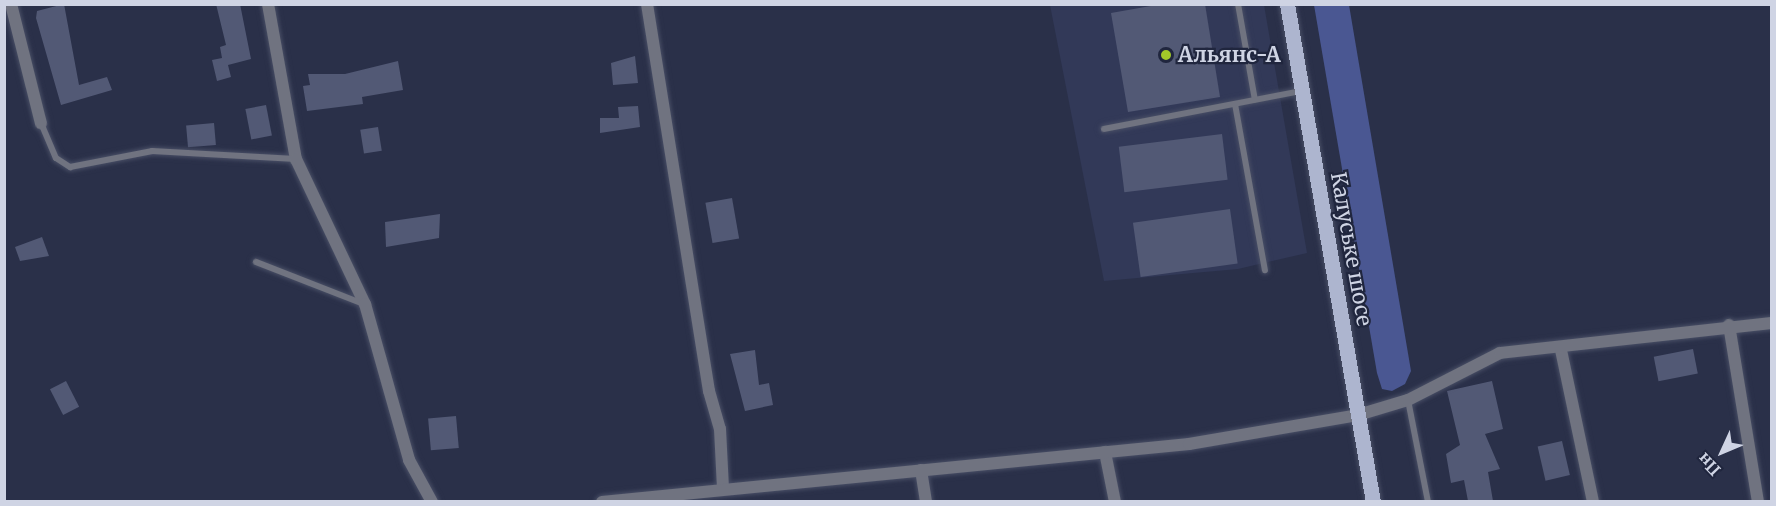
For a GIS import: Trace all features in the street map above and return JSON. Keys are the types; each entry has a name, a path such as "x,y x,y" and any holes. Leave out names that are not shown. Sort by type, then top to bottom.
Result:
{"main road":[{"name":"Калуське шосе","path":"1287,4 1373,501"}],"street":[{"path":"11,4 41,123"},
{"path":"646,4 709,391 720,429 723,489"},
{"path":"272,6 296,159 365,304 409,460 432,501"},
{"path":"602,501 692,497 723,489 1105,452 1358,416 1408,400 1500,353 1561,350 1729,325 1772,322"},
{"path":"1729,325 1758,501"},
{"path":"1561,350 1593,501"},
{"path":"1105,452 1115,501"},
{"path":"921,470 926,501"}],"lane":[{"path":"1238,4 1255,100"},
{"path":"1104,129 1302,91"},
{"path":"1235,104 1264,270"},
{"path":"41,123 56,158 70,167 152,151 296,159"},
{"path":"256,262 365,304"},
{"path":"1408,400 1428,501"}],"shaded area":[{"path":"1050,5 1264,5 1307,253 1238,269 1104,281"},
{"path":"1314,5 1349,5 1411,371 1405,384 1392,391 1382,389 1377,373"}],"building":[{"path":"64,4 79,85 107,77 112,90 61,105 36,18 37,11"},
{"path":"216,4 240,4 251,59 228,65 231,77 217,81 212,60 222,58 220,47 226,45"},
{"name":"Альянс-А","path":"1162,4 1205,4 1220,97 1128,112 1111,13"},
{"path":"635,56 638,83 613,85 611,63"},
{"path":"398,61 403,90 362,97 363,104 307,111 303,86 310,85 308,74 345,74"},
{"path":"266,105 272,135 251,139 245,109"},
{"path":"638,106 640,127 600,133 600,118 619,118 618,107"},
{"path":"214,123 216,145 188,147 186,125"},
{"path":"378,127 382,151 364,154 360,130"},
{"path":"1222,134 1228,180 1124,192 1119,147"},
{"path":"732,198 739,238 713,243 705,203"},
{"path":"1230,209 1238,263 1141,277 1133,223"},
{"path":"440,214 439,238 386,247 385,222"},
{"path":"42,237 49,256 20,261 15,247"},
{"path":"1693,349 1698,374 1659,381 1654,357"},
{"path":"755,350 759,385 769,383 773,405 745,411 730,354"},
{"path":"66,381 79,407 63,415 50,389"},
{"path":"1492,381 1503,429 1485,434 1500,469 1488,472 1493,501 1468,501 1464,480 1451,483 1446,454 1460,445 1447,391"},
{"path":"456,416 459,448 431,450 428,418"},
{"path":"1562,441 1570,475 1546,481 1538,447"}],"place":[{"name":"Альянс-А","path":"1166,55"}]}
